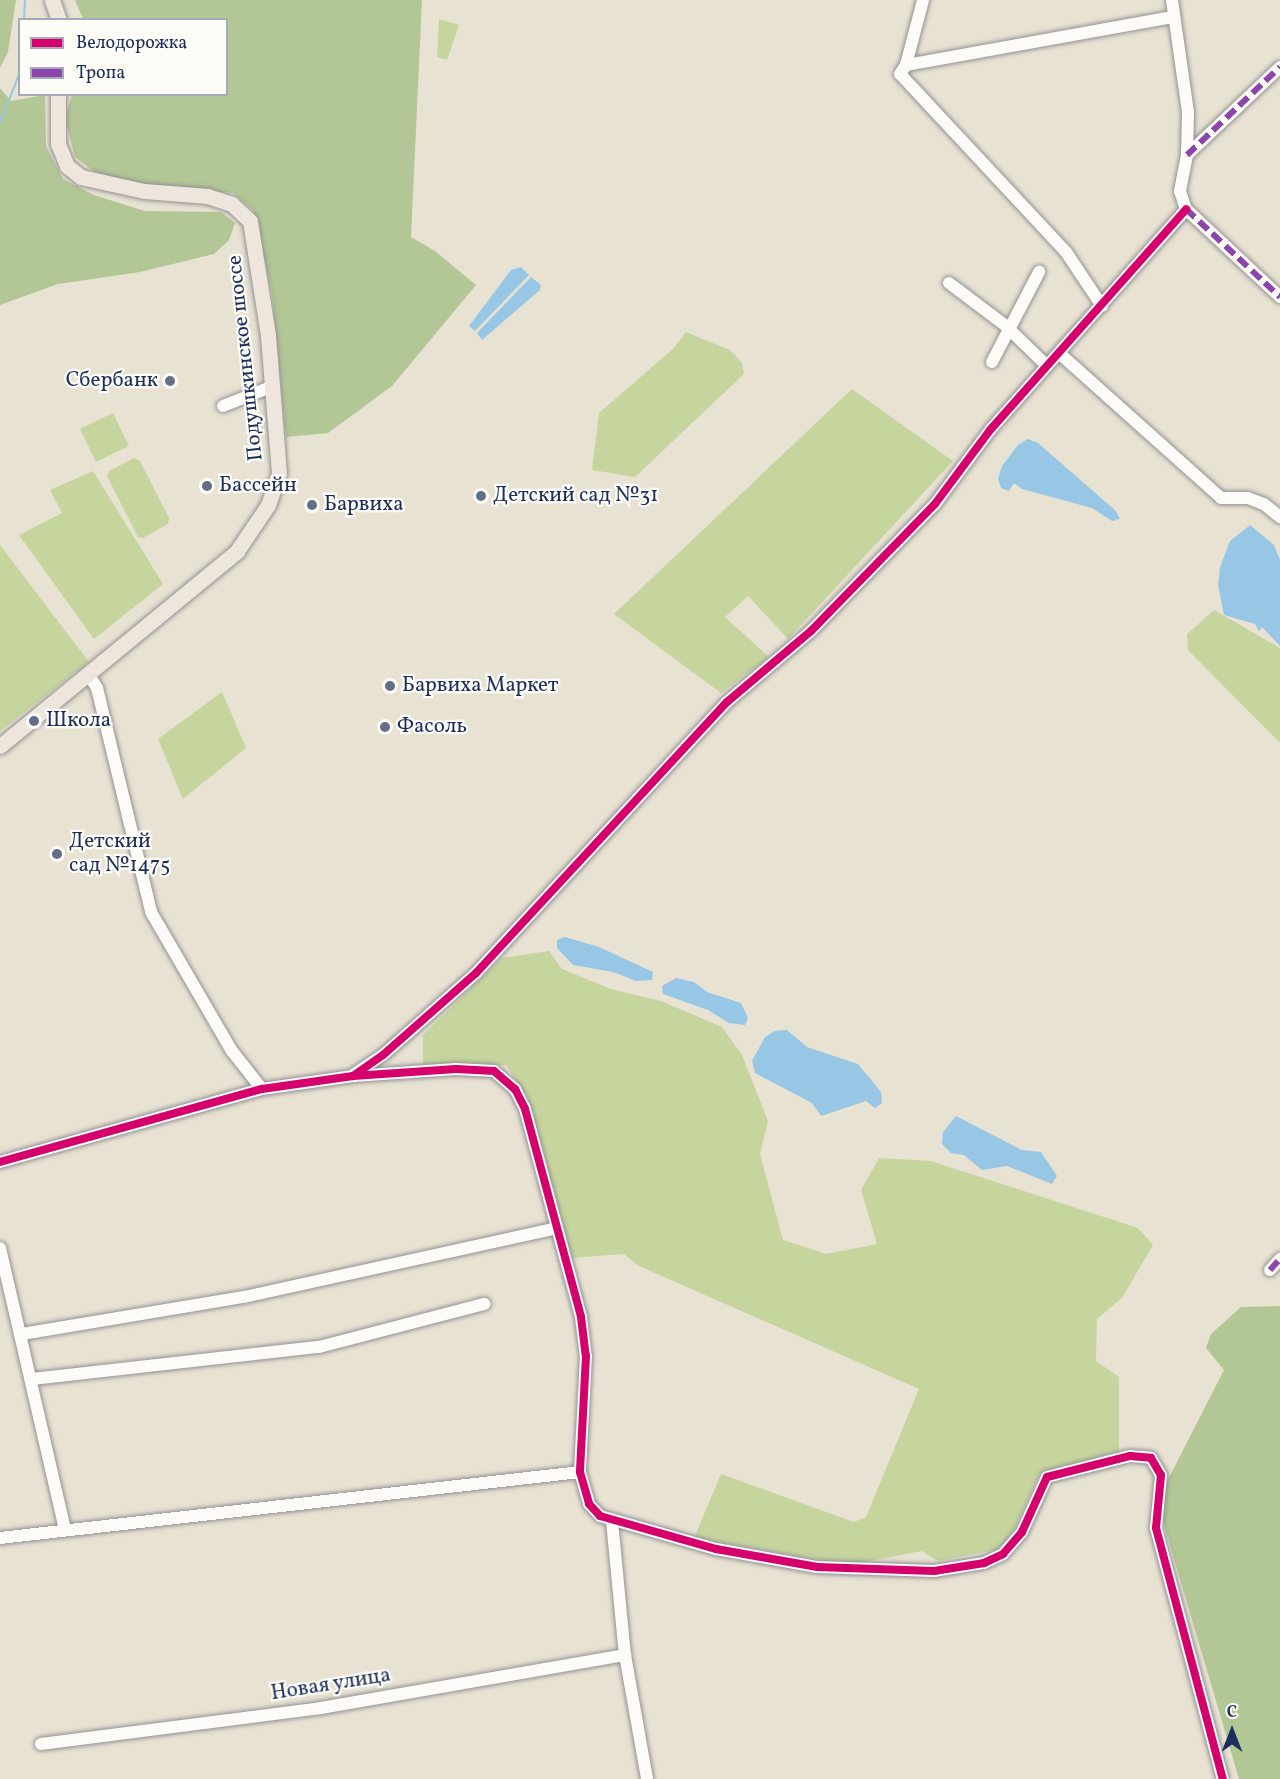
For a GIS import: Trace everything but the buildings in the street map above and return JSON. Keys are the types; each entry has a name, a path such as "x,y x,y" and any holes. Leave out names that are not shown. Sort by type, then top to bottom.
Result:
{"main road":[{"path":"52,0 58,18"},
{"name":"Подушкинское шоссе","path":"0,746 215,572 251,535 268,505 279,473 261,272 250,221 232,204 208,196 144,190 81,177 67,166 57,144 58,96"}],"street":[{"path":"903,70 923,0"},
{"path":"1172,0 1188,113 1188,155 1180,191 1186,209 1280,297"},
{"path":"903,70 1174,17"},
{"path":"1188,155 1280,67"},
{"path":"903,70 1066,252 1102,306"},
{"path":"353,1076 383,1055 476,973 727,702 811,631 935,504 992,429 1186,209"},
{"path":"992,362 1039,272"},
{"path":"949,283 1009,329 1047,366"},
{"path":"1059,353 1221,498 1256,501 1280,517"},
{"path":"223,406 273,386"},
{"path":"88,674 97,688 151,912 232,1051 262,1089"},
{"path":"0,1162 262,1089 353,1076 456,1069 494,1071 506,1079 525,1109 554,1229 585,1336 580,1472 589,1504 600,1516 716,1549 817,1567 893,1572 963,1568 1003,1554 1022,1532 1047,1477 1130,1456 1151,1458 1161,1474 1156,1528 1223,1779"},
{"path":"21,1334 243,1297 554,1229"},
{"path":"0,1248 65,1530"},
{"path":"1270,1270 1280,1259"},
{"path":"32,1379 319,1347 484,1304"},
{"path":"0,1538 580,1472"},
{"path":"612,1521 625,1655 647,1779"},
{"name":"Новая улица","path":"41,1744 321,1708 625,1655"}],"green space":[{"path":"0,0 16,0 8,52 0,68"},
{"path":"75,0 422,0 411,237 435,251 476,285 392,386 328,433 286,437 272,294 253,210 233,193 149,186 95,172 75,157 65,118 72,96 228,96 228,18 83,18"},
{"path":"439,19 459,25 447,60 437,57"},
{"path":"0,88 11,101 45,96 46,146 63,179 94,195 145,211 221,212 235,223 229,240 214,254 140,272 58,284 0,305"},
{"path":"686,332 730,350 742,363 744,374 635,477 592,470 599,413 673,349"},
{"path":"852,389 953,461 788,639 748,596 725,617 769,657 721,693 614,614"},
{"path":"113,413 129,446 96,462 80,429"},
{"path":"134,458 140,461 169,518 168,524 143,538 138,537 107,476 109,471"},
{"path":"93,471 163,584 94,639 19,535 62,513 50,490"},
{"path":"0,545 89,662 0,731"},
{"path":"1214,610 1280,648 1280,743 1188,650 1187,634"},
{"path":"222,692 246,748 183,799 158,739"},
{"path":"549,951 562,969 611,989 661,1001 722,1027 742,1055 768,1121 760,1154 783,1240 826,1254 877,1244 861,1190 879,1158 931,1161 1138,1228 1153,1245 1122,1298 1097,1319 1096,1361 1119,1377 1119,1452 1039,1474 1015,1528 1000,1549 938,1561 922,1551 849,1565 694,1538 721,1474 854,1522 866,1517 919,1389 639,1266 624,1254 571,1258 528,1097 506,1065 423,1065 423,1035 502,958"},
{"path":"1280,1306 1280,1779 1239,1779 1157,1501 1224,1370 1206,1348 1211,1334 1241,1307"}],"water":[{"path":"521,267 529,275 475,331 469,326 511,270"},
{"path":"531,277 541,285 540,290 482,340 477,333"},
{"path":"1028,439 1038,443 1116,511 1120,519 1112,521 1092,508 1022,489 1014,483 1009,491 1001,488 998,479 1002,466 1018,445"},
{"path":"1250,525 1274,545 1280,560 1280,646 1262,627 1259,631 1255,624 1224,615 1218,585 1220,567 1230,541"},
{"path":"565,937 599,947 653,972 652,980 636,981 613,972 573,965 557,948 557,940"},
{"path":"676,978 694,982 707,992 741,1003 748,1018 745,1025 729,1023 708,1010 663,994 662,986"},
{"path":"787,1030 807,1047 858,1064 881,1092 882,1103 875,1108 866,1101 821,1116 812,1103 755,1073 752,1061 765,1037 775,1031"},
{"path":"956,1116 1022,1150 1041,1152 1057,1176 1052,1184 1007,1166 982,1170 964,1155 951,1153 942,1144 943,1132"}],"waterway":[{"path":"24,18 25,0"},
{"path":"0,123 18,77"}],"marked path":[{"path":"1187,155 1280,67"},
{"path":"1186,209 1280,297"},
{"path":"1270,1270 1280,1259"}],"cycle path":[{"path":"353,1076 383,1055 476,973 727,702 811,631 935,504 991,429 1186,209"},
{"path":"0,1162 262,1089 353,1076 456,1069 494,1071 515,1089 525,1109 581,1317 586,1356 580,1472 589,1504 600,1516 716,1549 817,1567 934,1571 984,1563 1003,1554 1022,1532 1047,1477 1130,1456 1151,1458 1161,1475 1156,1528 1223,1779"}],"place":[{"name":"Сбербанк","path":"170,381"},
{"name":"Бассейн","path":"207,486"},
{"name":"Детский сад №31","path":"481,496"},
{"name":"Барвиха","path":"312,505"},
{"name":"Барвиха Маркет","path":"390,686"},
{"name":"Школа","path":"34,721"},
{"name":"Фасоль","path":"385,727"},
{"name":"Детский сад №1475","path":"57,854"}]}
